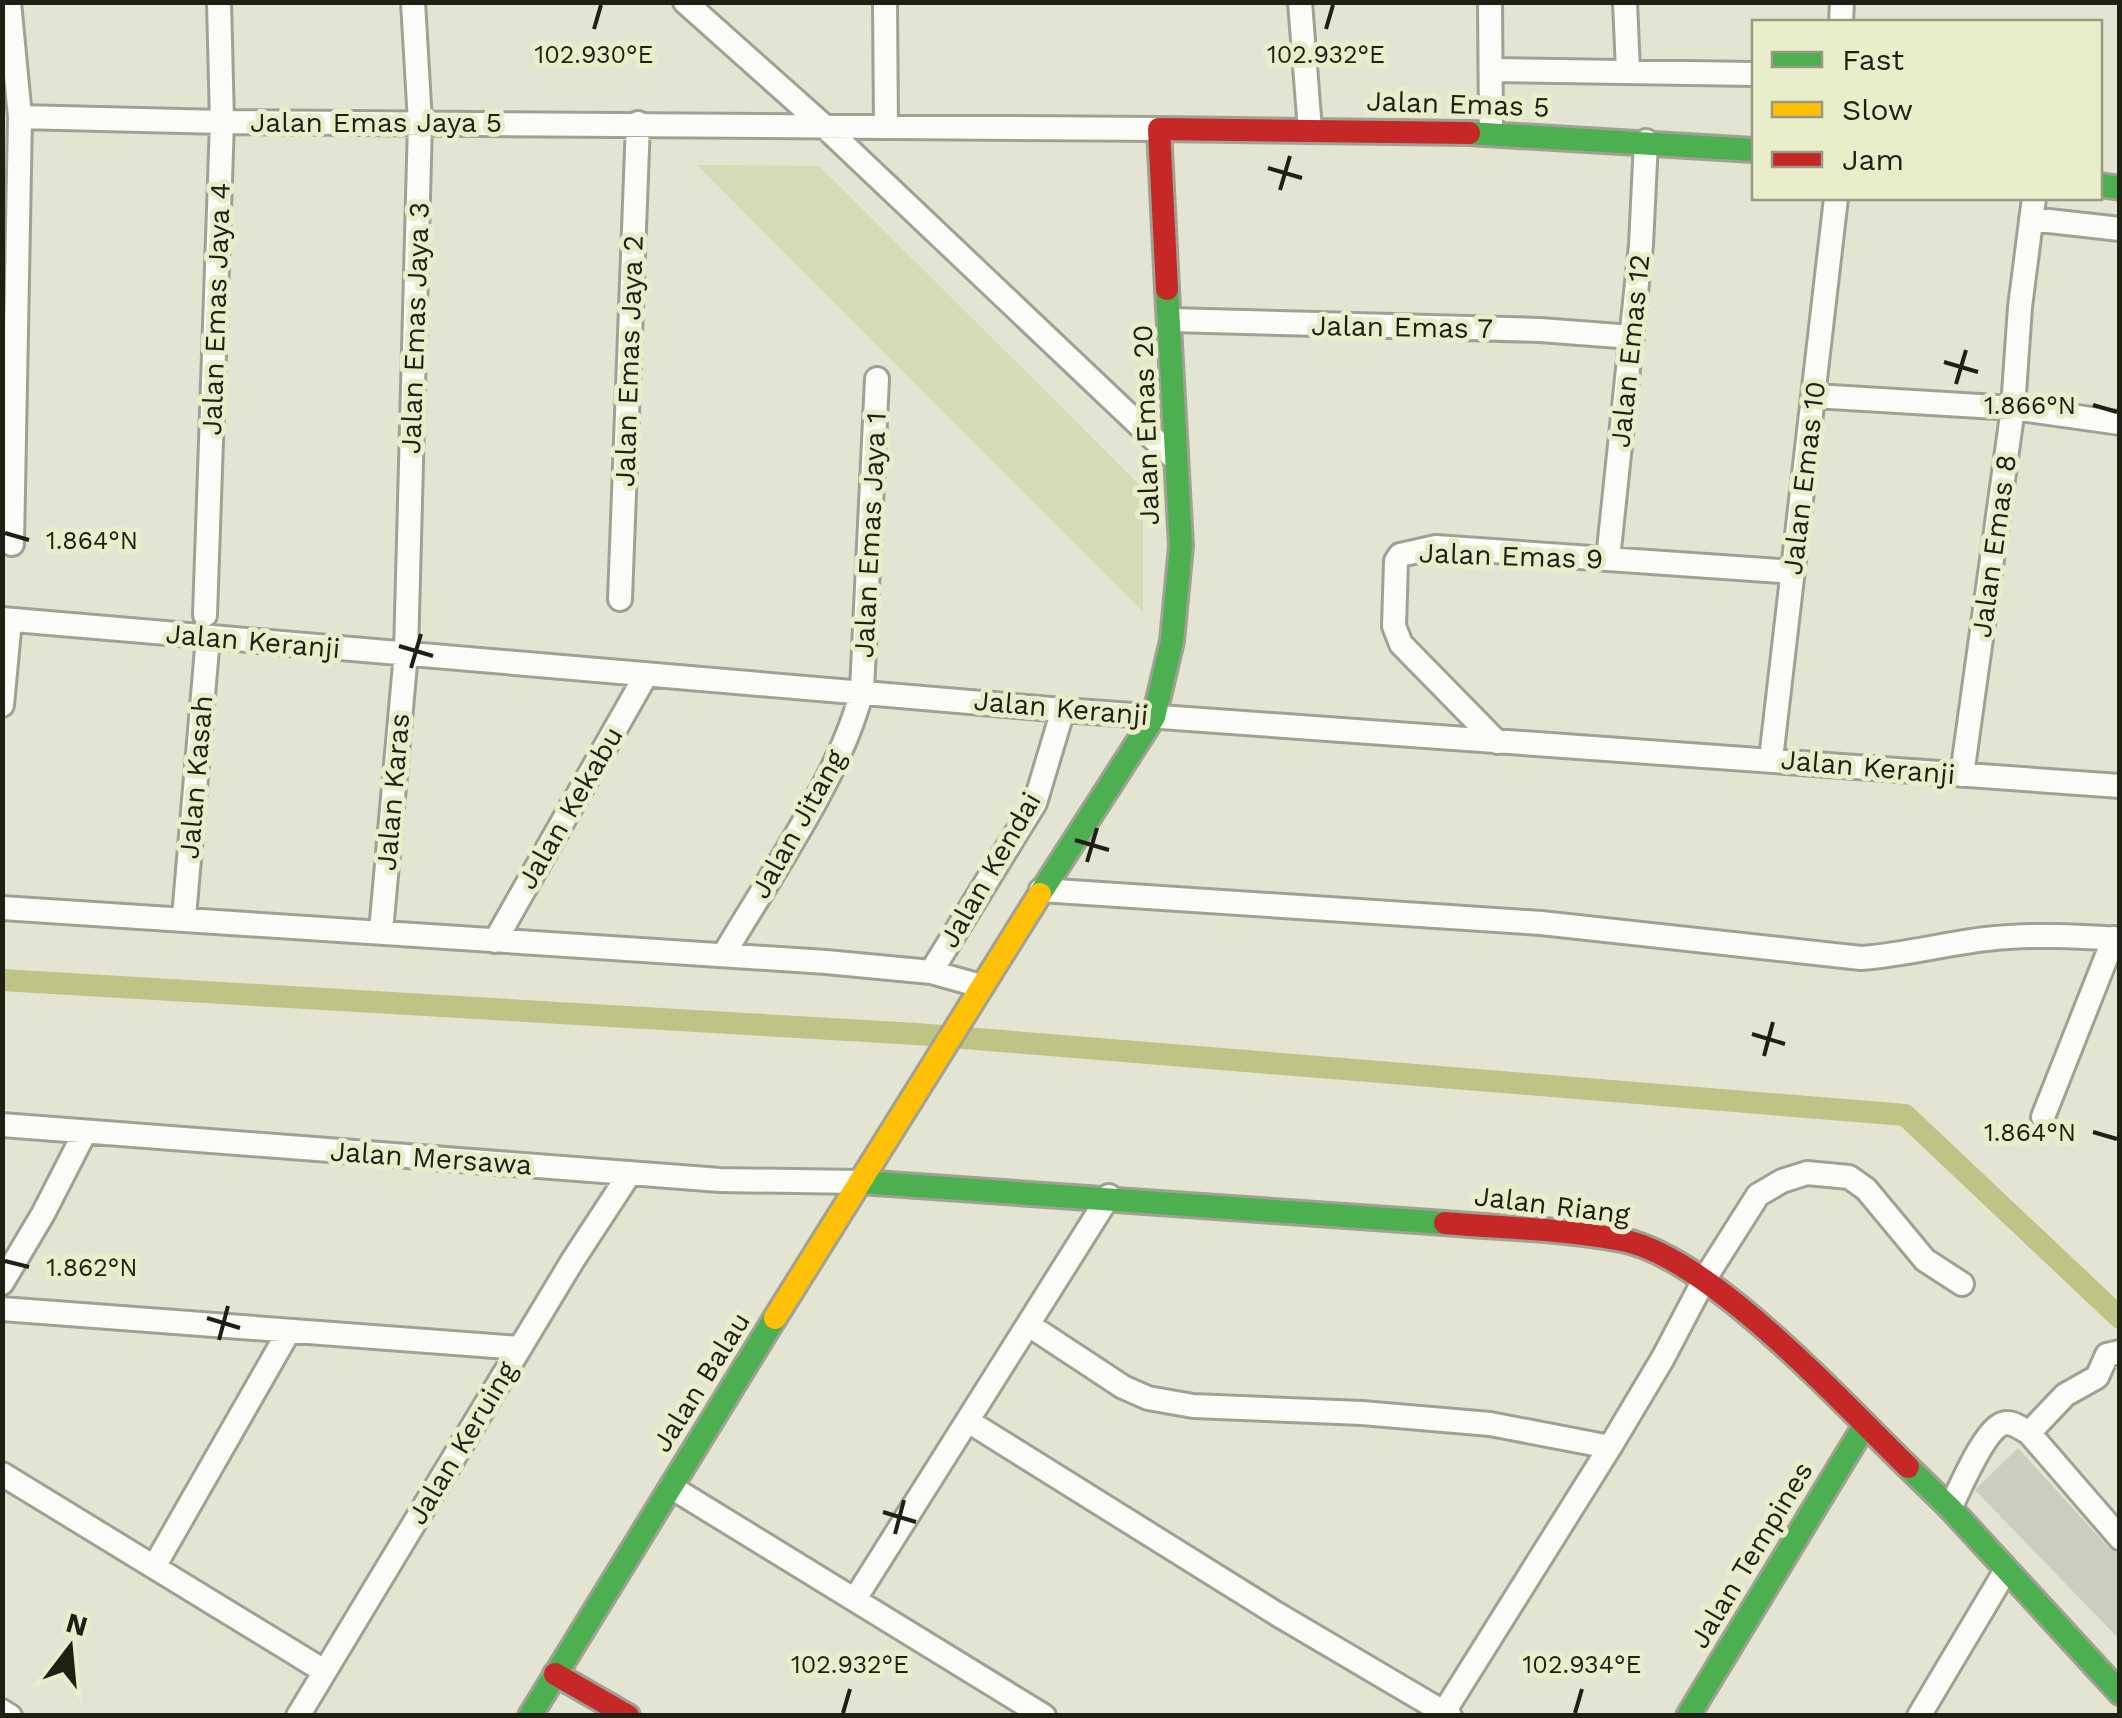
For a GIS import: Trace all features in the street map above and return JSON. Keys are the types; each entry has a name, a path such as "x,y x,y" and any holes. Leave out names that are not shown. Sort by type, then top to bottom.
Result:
{"street":[{"path":"8,2 20,117 8,420 12,544"},
{"name":"Jalan Emas Jaya 4","path":"206,626 222,122 219,2"},
{"name":"Jalan Emas Jaya 3","path":"406,654 420,122 413,2"},
{"path":"685,2 824,126 1174,458"},
{"path":"885,2 886,127"},
{"path":"1300,2 1310,130"},
{"path":"1490,2 1491,133"},
{"path":"1626,2 1628,71"},
{"path":"1491,70 1752,74"},
{"name":"Jalan Emas Jaya 5","path":"20,117 1159,129"},
{"name":"Jalan Emas Jaya 2","path":"620,600 638,123"},
{"name":"Jalan Emas 5","path":"1159,129 1491,133 1752,150"},
{"name":"Jalan Emas 20","path":"1041,890 1154,716 1172,642 1181,546 1159,129"},
{"name":"Jalan Emas 12","path":"1608,559 1641,245 1646,142"},
{"name":"Jalan Emas 10","path":"1772,759 1836,200"},
{"path":"2032,208 2120,229"},
{"name":"Jalan Emas 8","path":"1962,775 2013,408 2032,208"},
{"name":"Jalan Emas 7","path":"1171,320 1540,330 1632,337"},
{"name":"Jalan Emas Jaya 1","path":"862,690 878,379"},
{"path":"1814,396 2013,408 2120,423"},
{"name":"Jalan Emas 9","path":"1498,742 1401,644 1394,626 1396,562 1400,554 1436,547 1792,572"},
{"path":"2,705 6,619"},
{"name":"Jalan Keranji","path":"6,619 206,626 406,654 1063,710 2120,786"},
{"name":"Jalan Kasah","path":"184,918 206,626"},
{"name":"Jalan Karas","path":"381,931 406,654"},
{"name":"Jalan Kekabu","path":"494,941 646,675"},
{"name":"Jalan Jitang","path":"724,954 854,724 862,690"},
{"name":"Jalan Kendai","path":"931,972 1035,803 1063,710"},
{"path":"1041,890 1540,924 1861,958 1900,955 1983,939 2117,939 2043,1117"},
{"name":"Jalan Balau","path":"530,1716 1041,890"},
{"path":"2,908 724,954 931,972 981,986"},
{"name":"Jalan Mersawa","path":"2,1125 720,1180 860,1182"},
{"path":"2,1282 85,1132"},
{"name":"Jalan Keruing","path":"298,1716 630,1173"},
{"path":"968,1421 1276,1614 1447,1714 1758,1195 1782,1180 1808,1173 1848,1176 1866,1188 1924,1260 1962,1284"},
{"name":"Jalan Riang","path":"860,1182 1376,1216 1624,1240 1663,1256 1704,1280 1747,1313 1950,1508 2120,1693"},
{"path":"854,1599 1110,1196"},
{"path":"2,1309 520,1348"},
{"path":"1028,1325 1148,1398 1193,1406 1490,1424 1610,1447"},
{"path":"154,1567 288,1330"},
{"path":"2028,1433 2065,1394 2097,1377 2107,1355 2120,1352"},
{"path":"1950,1508 1989,1437 2001,1424 2012,1423 2028,1433 2120,1538"},
{"name":"Jalan Tempines","path":"1688,1716 1865,1425"},
{"path":"2,1474 324,1671"},
{"path":"671,1487 1044,1716"},
{"path":"1919,1716 2006,1570"},
{"path":"555,1674 628,1716"},
{"path":"2,1711 10,1716"}],"green space":[{"path":"697,165 819,166 1143,488 1143,612"}],"building":[{"path":"2018,1448 2109,1548 2120,1553 2120,1640 1975,1490"}],"waterway":[{"path":"2,980 916,1034 1905,1115 2120,1318"}],"traffic: fast":[{"path":"1469,133 1752,150"},
{"path":"2102,185 2120,188"},
{"path":"1040,894 1154,717 1172,641 1181,546 1167,289"},
{"path":"860,1182 1445,1223"},
{"path":"530,1716 775,1318"},
{"path":"1688,1716 1865,1425"},
{"path":"1908,1467 2120,1693"}],"traffic: slow":[{"path":"775,1318 1040,894"}],"traffic: jam":[{"path":"1167,289 1159,129 1469,133"},
{"path":"1445,1223 1601,1236 1657,1252 1734,1302 1908,1467"},
{"path":"555,1674 628,1716"}]}
